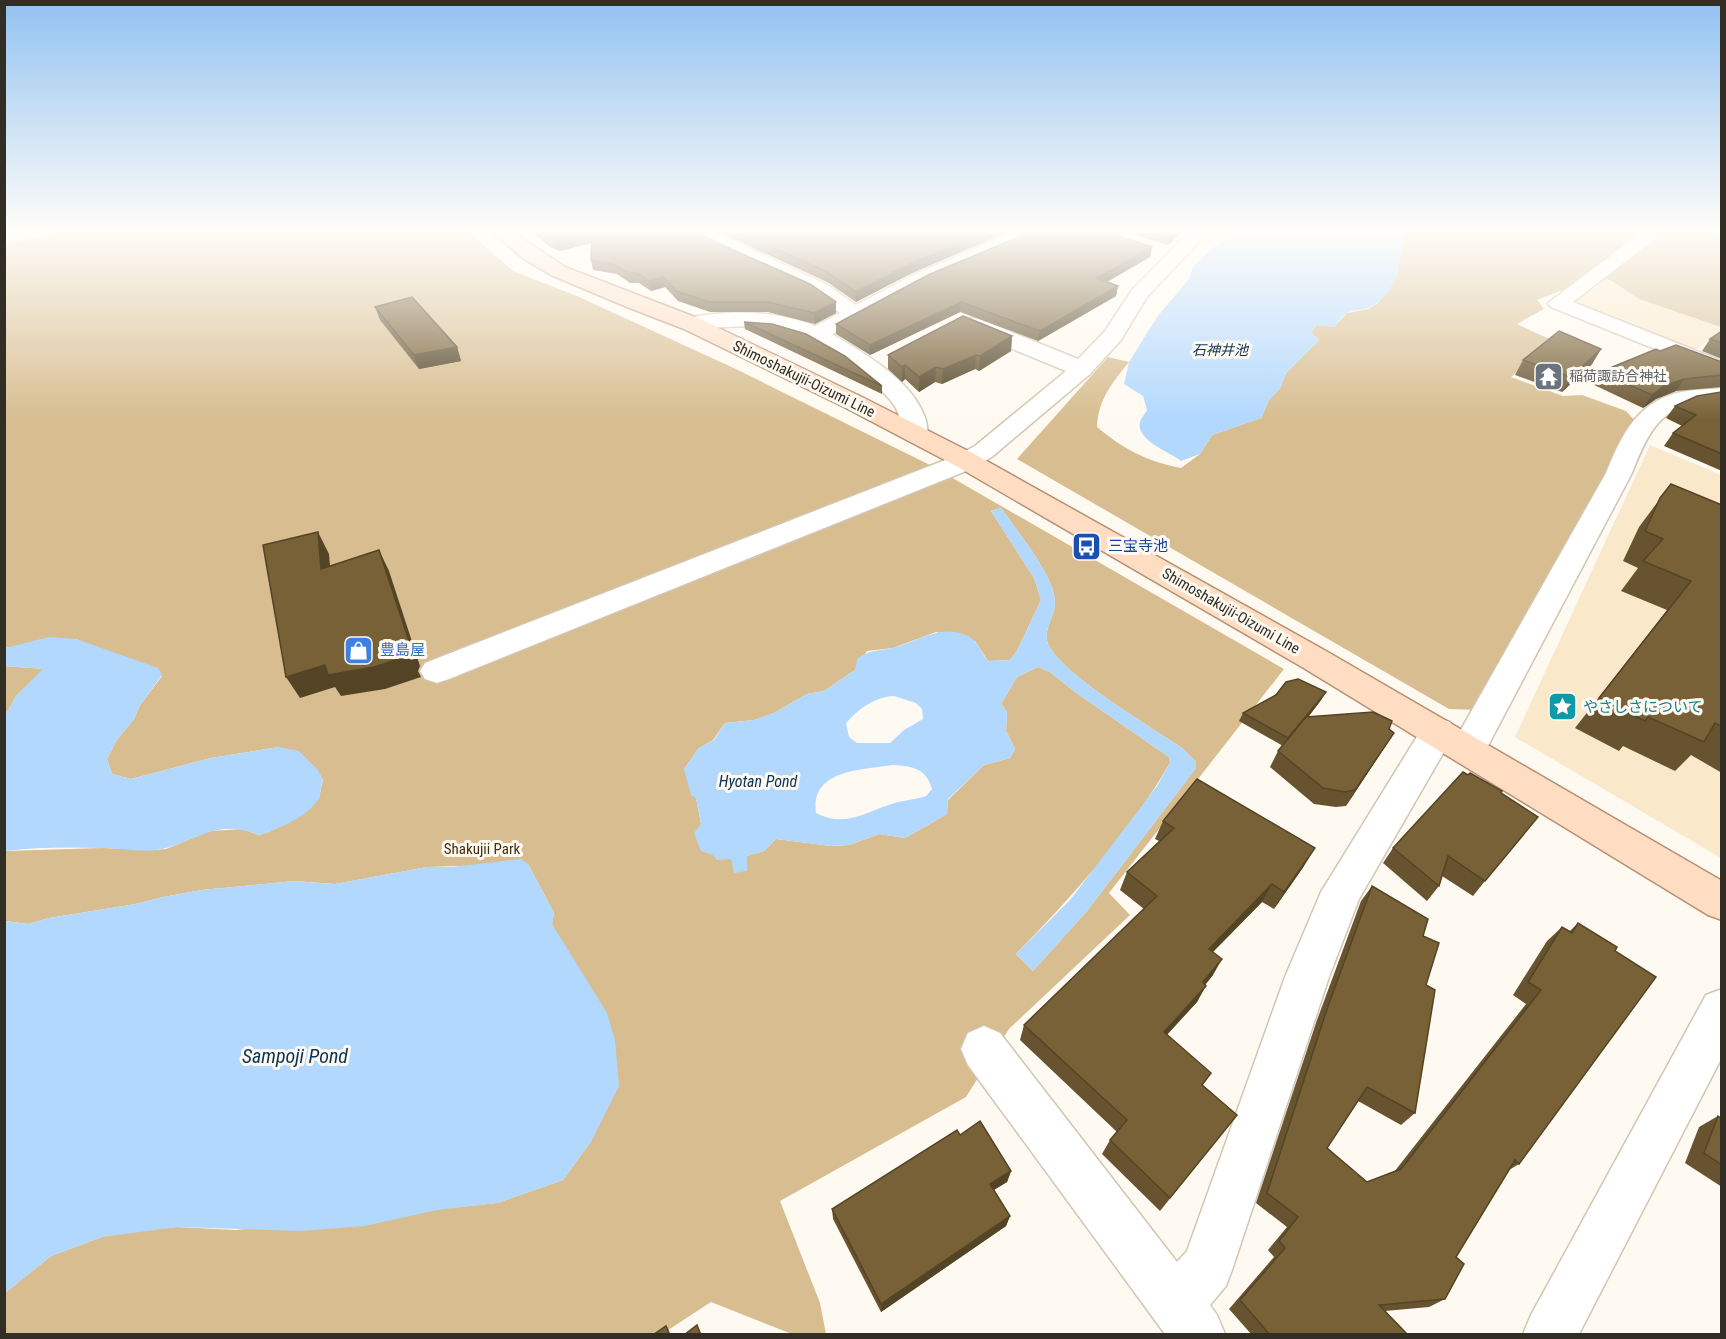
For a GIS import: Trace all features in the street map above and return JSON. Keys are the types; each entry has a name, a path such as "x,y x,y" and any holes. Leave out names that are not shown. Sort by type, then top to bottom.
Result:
{"main road":[{"name":"Shimoshakujii-Oizumi Line","path":"615,295 692,324 967,460 1453,740 1722,902"}],"street":[{"path":"829,295 854,313"},
{"path":"818,333 888,295"},
{"path":"437,671 967,460 984,451 1082,369 1113,335 1138,295"},
{"path":"1568,295 1558,303 1722,369"},
{"path":"692,324 719,320 750,321 793,325 818,333 877,363 912,414 915,434"},
{"path":"950,325 961,320 1082,369"},
{"path":"1188,1320 1307,977 1341,892 1453,740 1619,473 1633,437 1660,408 1678,400 1722,395"},
{"path":"1550,1335 1722,1010"},
{"path":"984,1049 1188,1320"}],"shaded area":[{"path":"1580,295 1721,295 1721,332 1693,352 1574,305 1571,301"},
{"path":"1650,445 1721,475 1721,858 1515,737"}],"green space":[{"name":"Shakujii Park","path":"5,295 576,295 738,370 930,465 1284,669 1109,893 1130,915 1009,1029 966,1097 780,1201 820,1303 826,1334 792,1334 711,1302 662,1334 5,1334 5,1293 51,1256 102,1237 124,1232 177,1227 236,1230 497,1203 563,1180 592,1140 552,924 554,913 528,864 427,867 335,884 294,881 202,890 136,904 49,918 28,924 5,921 5,851 102,848 155,850 166,849 210,831 242,829 259,835 304,813 319,798 323,779 279,747 211,758 131,779 112,774 107,759 116,741 134,719 140,705 162,676 76,639 5,648","holes":["1001,508 1049,579 1053,591 1055,608 1047,640 1058,658 1090,686 1182,748 1196,762 1196,768 1087,911 1033,971 1016,954 1099,863 1137,814 1170,763 1169,757 1050,672 1038,667 1017,677 1001,704 1007,712 1006,731 1015,749 1010,758 984,765 948,800 947,814 905,838 879,834 849,845 831,846 776,839 764,851 747,856 701,824 696,798 684,769 698,749 713,740 725,723 754,720 774,713 807,694 824,691 855,670 867,651 893,648 936,632 975,641 988,661 1010,660 1017,651 1041,600 1034,578 991,511"]},
{"path":"1383,295 1548,295 1537,300 1544,309 1517,324 1586,356 1593,368 1578,372 1535,357 1511,377 1563,396 1582,395 1626,411 1637,423 1479,710 1449,709 1017,459 1108,357 1129,362 1103,400 1097,427 1136,454 1181,468 1200,454 1212,435 1261,418 1269,400 1280,388 1286,373 1319,340 1311,332 1317,325 1334,327 1347,313 1368,309 1378,303"},
{"path":"1634,295 1721,295 1721,327"},
{"path":"5,666 44,669 16,696 5,716"}],"water":[{"name":"石神井池","path":"1175,295 1385,295 1367,308 1347,313 1334,327 1317,325 1311,332 1319,340 1286,373 1280,388 1269,400 1261,418 1212,435 1200,454 1181,461 1154,445 1143,435 1140,421 1147,410 1143,396 1124,384 1129,362 1157,317"},
{"name":"Hyotan Pond","path":"1001,508 1049,579 1055,608 1047,640 1058,658 1090,686 1182,748 1196,762 1196,768 1087,911 1033,971 1016,954 1070,900 1157,786 1170,763 1169,757 1050,672 1038,667 1017,677 1001,704 1007,712 1006,731 1015,749 1010,758 984,765 948,799 947,814 905,838 879,834 849,845 831,846 776,839 764,851 747,856 747,871 734,873 731,859 717,860 713,855 701,851 694,833 701,824 696,798 691,795 684,769 698,749 714,740 725,723 754,720 774,713 807,694 824,691 855,670 857,659 869,652 948,632 971,638 988,661 1010,660 1017,651 1041,600 1034,578 991,511","holes":["894,696 916,703 922,709 923,719 904,730 890,743 857,743 849,737 846,723 856,713 873,701","892,765 906,766 922,772 932,789 926,796 898,802 848,819 827,817 816,813 816,799 821,788 830,780 841,774"]},
{"path":"49,637 76,639 158,668 162,675 140,705 134,719 116,741 107,759 112,774 131,779 211,758 279,747 299,751 317,769 323,779 319,798 301,816 284,826 259,835 233,829 221,829 151,851 65,847 5,851 5,716 16,696 43,669 5,666 5,648"},
{"name":"Sampoji Pond","path":"521,859 528,864 554,913 552,924 607,1013 615,1040 619,1086 592,1140 563,1180 497,1203 437,1210 365,1226 301,1231 177,1227 102,1237 51,1256 5,1293 5,921 28,924 49,918 136,904 202,890 294,881 335,884 427,867 451,867"}],"building":[{"path":"689,295 827,295 836,302 814,313 767,302 709,302"},
{"path":"890,295 1102,295 1040,331 961,302 870,345 836,324"},
{"path":"412,297 457,347 414,355 375,307"},
{"path":"963,316 1012,336 980,356 976,355 943,369 936,367 919,377 888,355"},
{"path":"744,322 772,324 806,334 845,356 882,386"},
{"path":"1559,331 1601,349 1571,377 1523,360"},
{"path":"1722,331 1722,343 1710,339"},
{"path":"1676,345 1722,362 1722,375 1684,379 1664,386 1652,395 1600,372 1656,349 1660,351"},
{"path":"1722,392 1722,454 1673,433 1696,415 1675,406 1697,396"},
{"path":"1671,484 1722,505 1722,727 1715,723 1704,742 1648,717 1645,721 1599,698 1691,581 1643,561 1663,539 1645,531 1660,498"},
{"path":"318,532 321,569 379,550 410,644 408,651 411,655 374,667 328,675 325,665 286,677 263,545"},
{"path":"1298,679 1326,692 1288,738 1243,713 1276,695 1286,682"},
{"path":"1373,712 1392,721 1389,729 1394,733 1355,790 1345,792 1323,788 1278,751 1306,717"},
{"path":"1463,772 1468,775 1470,773 1502,791 1501,793 1538,817 1485,881 1448,856 1439,886 1393,848"},
{"path":"1197,779 1315,848 1284,892 1272,884 1209,949 1222,959 1203,982 1206,986 1164,1032 1211,1073 1202,1085 1237,1115 1170,1198 1110,1140 1127,1120 1024,1025 1157,896 1127,872 1174,828 1163,821"},
{"path":"1372,886 1428,919 1423,936 1439,943 1426,985 1435,990 1415,1113 1367,1087 1327,1148 1367,1182 1401,1169 1541,990 1528,982 1562,927 1572,933 1578,923 1617,947 1615,951 1656,977 1519,1164 1515,1160 1456,1257 1464,1264 1445,1299 1379,1305 1408,1335 1270,1335 1240,1300 1285,1248 1279,1241 1298,1217 1267,1193 1328,1006"},
{"path":"1718,1116 1722,1119 1722,1165 1704,1153"},
{"path":"980,1121 1011,1171 990,1184 1010,1216 881,1304 832,1209 957,1130 960,1135"},
{"path":"697,1325 701,1335 684,1335"},
{"path":"666,1326 670,1335 653,1335"}],"place":[{"name":"稲荷諏訪合神社","path":"1548,376"},
{"name":"三宝寺池","path":"1087,546"},
{"name":"豊島屋","path":"359,650"},
{"name":"やさしさについて","path":"1562,707"}]}
